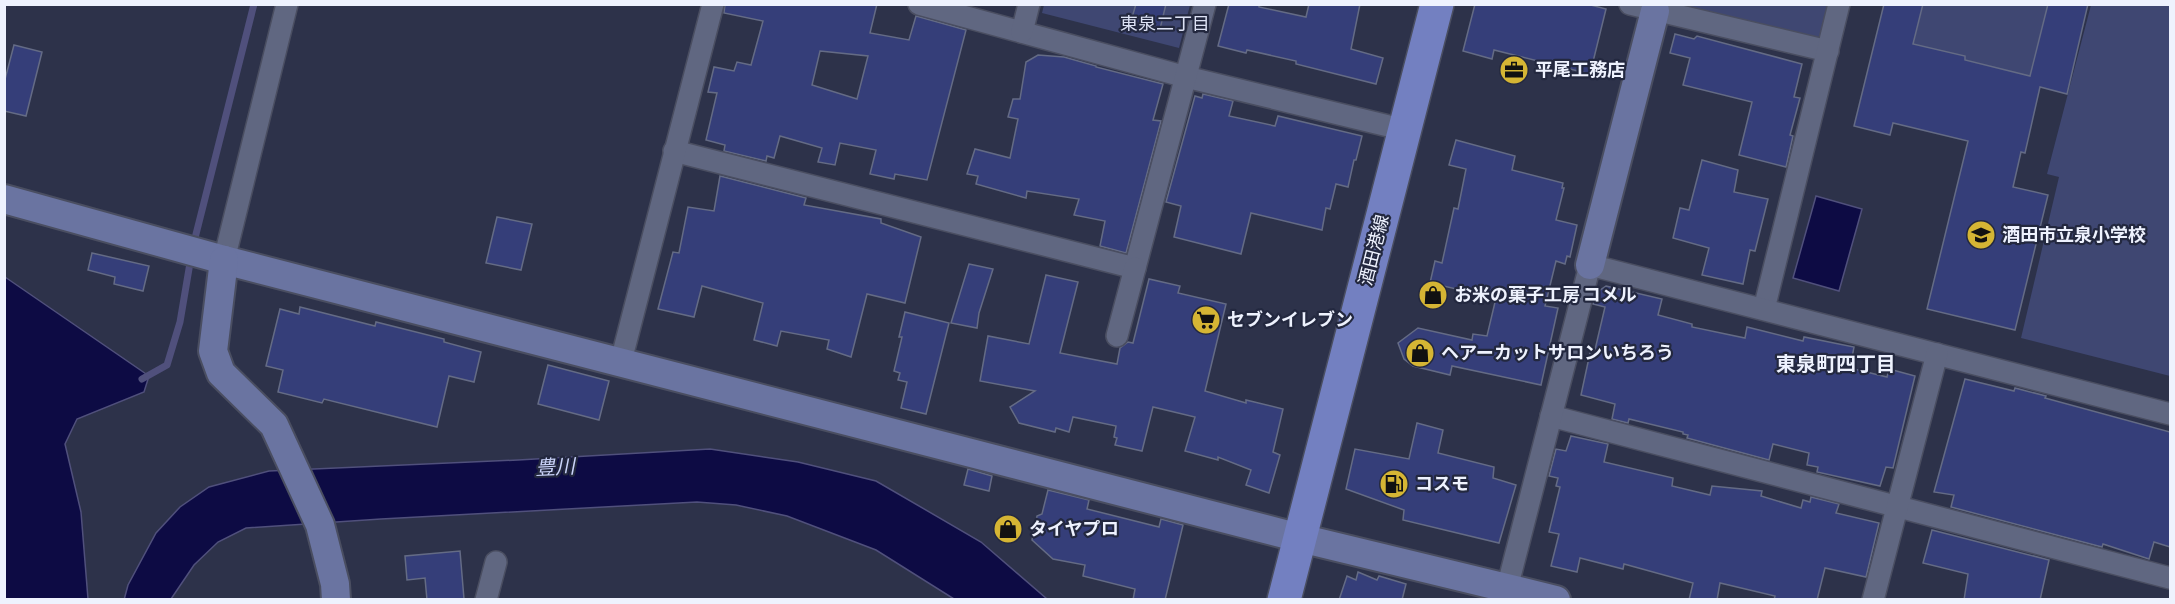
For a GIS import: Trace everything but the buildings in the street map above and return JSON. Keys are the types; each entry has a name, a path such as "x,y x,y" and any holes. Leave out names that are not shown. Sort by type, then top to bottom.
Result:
{"main road":[{"name":"酒田港線","path":"1284,600 1437,4"}],"street":[{"path":"287,4 224,260 213,351 221,373 274,425 320,525 336,592"},
{"path":"621,361 713,4"},
{"path":"919,4 1186,77 1405,130"},
{"path":"1022,33 1029,4"},
{"path":"1117,336 1205,4"},
{"path":"1764,309 1839,4"},
{"path":"1506,594 1590,265 1647,6 1828,51"},
{"path":"674,151 1135,268"},
{"path":"4,199 224,260 621,361 1506,594 1556,600"},
{"path":"1590,265 2170,414"},
{"path":"1873,600 1936,354"},
{"path":"1551,416 2170,578"},
{"path":"486,600 496,562"}],"green space":[{"name":"東泉二丁目","path":"1044,5 1190,5 1179,48 1042,13"},
{"path":"1676,5 1828,5 1820,38"},
{"path":"1923,5 2048,5 2027,87 2015,73 1965,60 1965,56 1905,78"},
{"path":"2091,5 2170,5 2170,376 2021,338 2059,177 2047,174"}],"water":[{"path":"1816,196 1862,209 1839,291 1793,278"},
{"path":"5,277 149,376 144,392 77,419 65,444 81,512 88,599 5,599"},
{"name":"豊川","path":"710,449 798,462 876,481 981,542 1047,599 954,599 876,550 787,516 736,505 697,502 246,528 218,542 194,565 171,599 124,600 128,585 156,533 180,507 209,487 269,471"}],"waterway":[{"path":"193,246 254,4"},
{"path":"142,379 167,365 180,322 191,257"}],"place":[{"name":"平尾工務店","path":"1514,70"},
{"name":"酒田市立泉小学校","path":"1981,235"},
{"name":"お米の菓子工房 コメル","path":"1433,295"},
{"name":"セブンイレブン","path":"1206,320"},
{"name":"ヘアーカットサロンいちろう","path":"1420,353"},
{"name":"コスモ","path":"1394,484"},
{"name":"タイヤプロ","path":"1008,529"}],"district":[{"name":"東泉町四丁目","path":"1836,364"}]}
